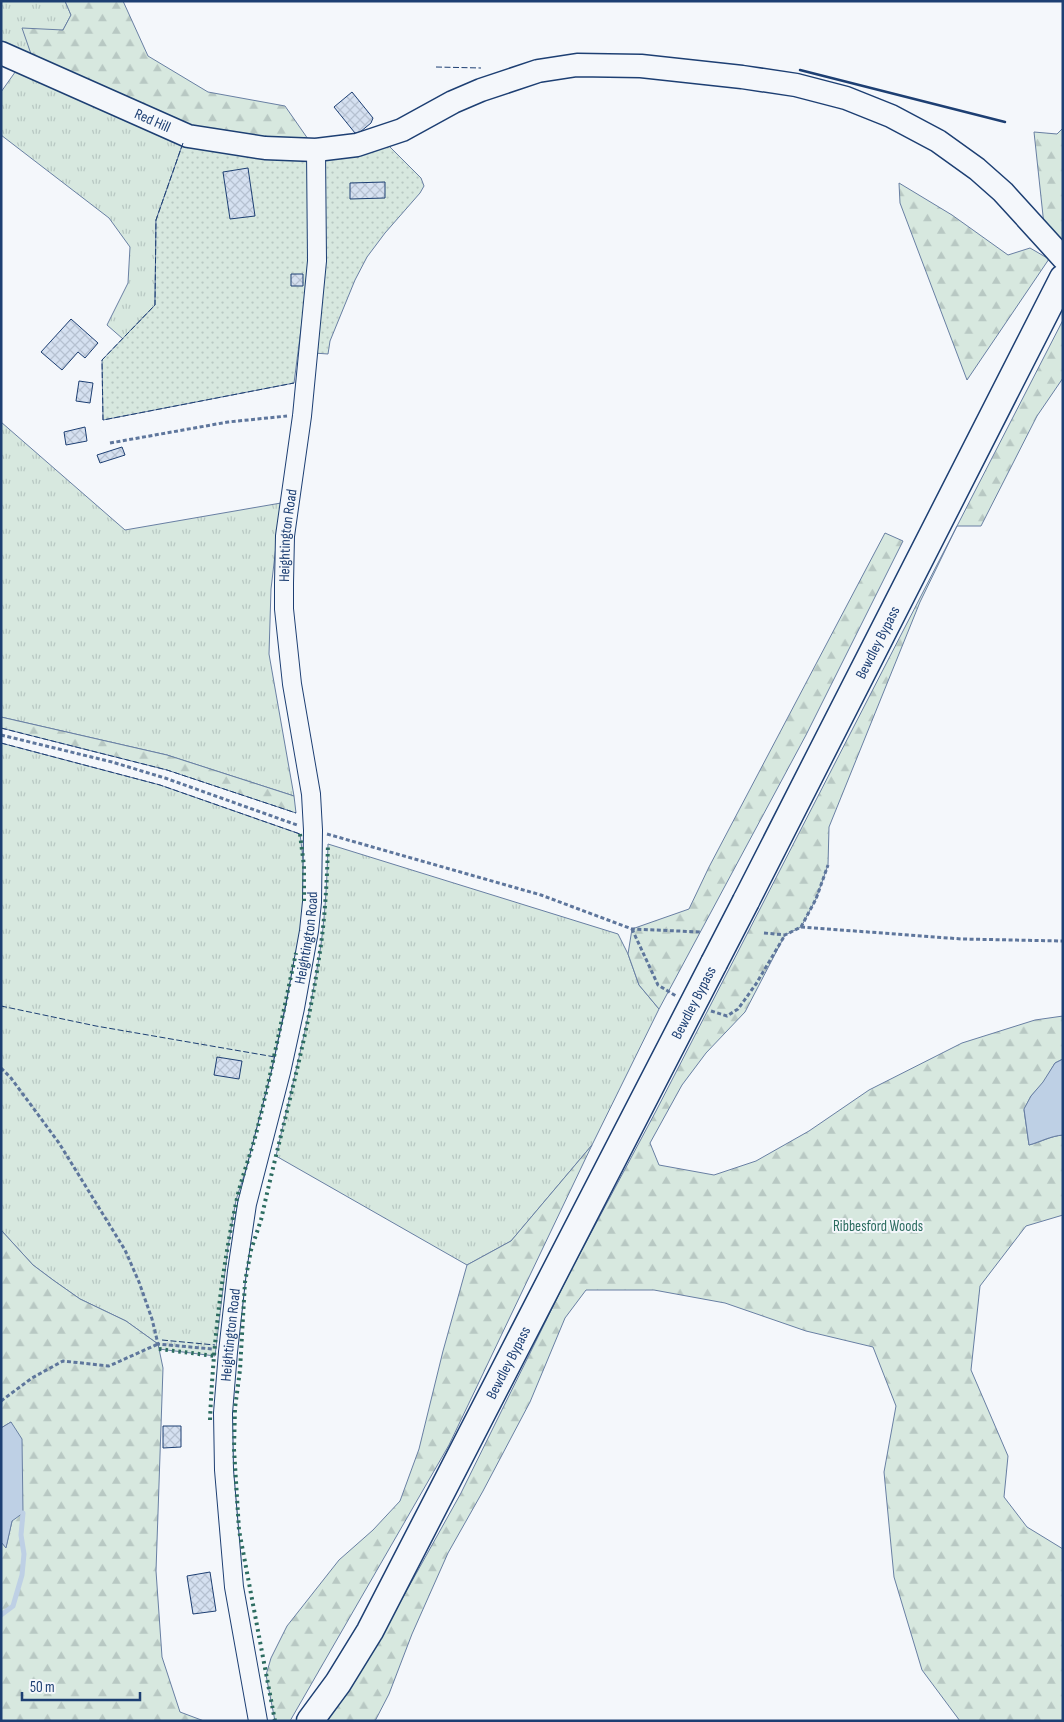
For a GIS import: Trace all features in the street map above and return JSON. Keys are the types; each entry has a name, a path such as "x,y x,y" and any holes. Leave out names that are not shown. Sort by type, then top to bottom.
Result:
{"highway":[{"name":"Bewdley Bypass","path":"310,1721 338,1682 370,1631 746,901 1063,278"}],"main road":[{"name":"Red Hill","path":"1,53 188,136 264,148 316,150 357,145 402,130 453,102 481,90 538,71 577,65 641,66 787,83 846,98 891,116 938,141 977,169 1003,192 1063,258"}],"street":[{"name":"Heightington Road","path":"258,1721 234,1586 224,1470 223,1413 237,1270 248,1204 295,1008 309,931 313,879 311,794 292,684 284,609 284,583 285,536 302,416 317,261 316,150"}],"path":[{"path":"110,444 228,422 272,416 302,416"},
{"path":"1,735 112,762 165,778 313,830 541,895 632,929 701,932"},
{"path":"801,927 816,899 828,865"},
{"path":"764,933 785,935 801,927 962,939 1063,941"},
{"path":"632,929 658,985 692,1005 727,1016 738,1009 756,984 785,935"},
{"path":"1,1068 11,1078 59,1143 125,1250 140,1282 158,1344"},
{"path":"1,1401 32,1378 63,1361 109,1366 158,1344 228,1352"}],"green space":[{"path":"1,1 65,1 71,15 63,30 31,54 1,41"},
{"path":"65,1 123,1 148,56 208,92 285,106 308,139 300,144 193,130 31,54 22,28 63,30 71,15"},
{"path":"18,68 183,143 156,220 155,305 123,339 107,325 128,283 130,247 109,218 1,135 1,92"},
{"path":"1063,128 1062,240 1044,225 1034,132 1057,134"},
{"path":"183,143 312,159 308,275 294,383 103,420 102,360 155,305 156,220"},
{"path":"389,146 421,178 424,186 367,257 355,280 330,341 328,354 314,353 325,161 332,156"},
{"path":"899,183 952,215 1008,255 1030,248 1049,259 967,380 900,203"},
{"path":"1063,320 1063,378 1037,416 981,526 957,526"},
{"path":"1,422 125,530 281,503 271,589 269,654 294,796 167,755 1,717"},
{"name":"Ribbesford Woods","path":"957,526 920,602 829,827 828,865 816,899 801,927 785,935 745,1012 706,1053 682,1085 650,1143 659,1165 714,1175 756,1161 809,1131 869,1090 962,1043 1035,1020 1063,1016 1063,1059 1055,1063 1044,1082 1031,1096 1024,1110 1029,1145 1063,1135 1063,1215 1026,1226 980,1286 971,1370 1008,1456 1004,1497 1027,1527 1063,1549 1063,1721 960,1721 922,1670 894,1577 884,1472 896,1406 873,1347 806,1331 725,1303 654,1290 586,1290 565,1318 530,1402 448,1553 412,1634 389,1694 375,1721 327,1721 373,1651 461,1493 569,1274 656,1111"},
{"path":"885,533 903,541 806,735 659,1009 639,985 628,954 632,929 689,909 709,867"},
{"path":"1,717 167,755 294,796 296,813 167,770 1,728"},
{"path":"1,743 160,785 300,834 304,866 304,906 299,940 271,1074 251,1154 236,1200 228,1247 215,1356 159,1349 158,1344 126,1321 80,1299 33,1265 1,1230"},
{"path":"328,844 618,934 628,954 639,985 659,1009 592,1145 511,1241 467,1265 276,1156 315,983 323,930"},
{"path":"592,1145 449,1445 290,1721 275,1721 266,1675 271,1658 287,1626 339,1560 373,1530 400,1501 419,1449 443,1351 467,1265 511,1241"},
{"path":"1,1230 33,1265 53,1280 80,1299 126,1321 158,1344 163,1368 156,1571 162,1657 180,1712 204,1721 1,1721 1,1542 6,1547 12,1521 11,1422 1,1428"}],"water":[{"path":"1063,1059 1063,1135 1029,1145 1024,1109 1055,1063"},
{"path":"11,1422 22,1439 23,1513 12,1521 6,1548 1,1542 1,1428"}],"building":[{"path":"352,92 373,118 371,123 360,132 355,133 334,107"},
{"path":"248,168 255,216 230,219 223,172"},
{"path":"385,182 385,198 350,199 350,183"},
{"path":"291,274 303,274 303,286 291,286"},
{"path":"71,319 98,343 85,358 78,352 62,370 41,352"},
{"path":"79,381 93,383 90,403 76,401"},
{"path":"85,427 87,441 66,445 64,432"},
{"path":"122,447 125,455 100,463 97,455"},
{"path":"217,1057 242,1061 239,1079 214,1075"},
{"path":"163,1426 181,1426 181,1447 163,1448"},
{"path":"210,1572 216,1611 193,1614 187,1576"}],"waterway":[{"path":"1,1615 13,1606 22,1575 24,1554 21,1535 23,1513"}],"hedge":[{"path":"300,834 304,866 304,901"},
{"path":"275,1721 239,1530 234,1449 235,1408 240,1370 245,1282 251,1250 261,1220 314,991 324,915 328,844"},
{"path":"210,1420 218,1311 226,1257 238,1194 255,1139 273,1064 296,953"},
{"path":"159,1349 215,1356"}],"fence":[{"path":"436,67 481,68"},
{"path":"183,143 156,220 155,305 102,360 103,420 294,383"},
{"path":"1,728 167,770 296,813"},
{"path":"1,743 160,785 300,834"},
{"path":"1,1006 96,1026 275,1057"},
{"path":"162,1340 215,1345"}],"wall":[{"path":"800,70 1005,122"}]}
